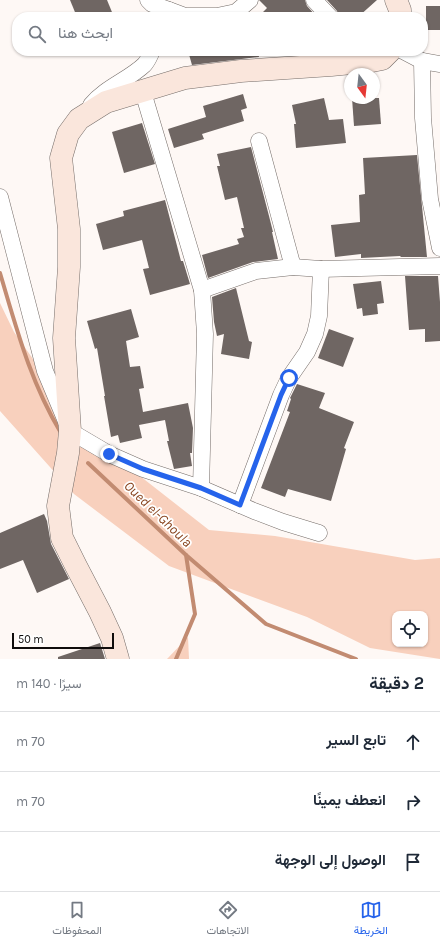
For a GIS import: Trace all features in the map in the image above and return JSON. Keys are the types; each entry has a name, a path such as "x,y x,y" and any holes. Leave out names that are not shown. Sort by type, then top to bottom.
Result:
{"main road":[{"path":"396,0 400,12"},
{"path":"118,659 112,638 100,612 62,538 58,506 68,453 70,431 64,338 70,267 69,228 61,158 68,134 79,119 106,102 186,78 234,72 331,65 367,56"}],"street":[{"path":"148,0 164,12"},
{"path":"236,12 250,0"},
{"path":"314,0 325,12"},
{"path":"79,119 100,96 145,64 149,56"},
{"path":"412,56 422,62 440,64"},
{"path":"422,62 423,118 430,199 440,248"},
{"path":"143,92 202,290 205,334 201,488"},
{"path":"259,141 293,267"},
{"path":"0,197 45,371 70,431 109,454 143,469 201,488 283,522 319,533"},
{"path":"202,290 256,271 293,267 321,269 440,266"},
{"path":"240,505 281,395 289,378 312,342 319,316 321,269"}],"shaded area":[{"path":"0,303 14,332 85,433 209,530 275,536 415,560 440,558 440,659 370,648 307,617 169,566 74,494 0,411"},
{"path":"188,637 189,659 167,659"}],"building":[{"path":"70,0 107,0 112,12 75,12"},
{"path":"259,0 305,0 307,6 312,12 263,12 267,8"},
{"path":"327,0 377,0 364,12 337,11"},
{"path":"426,6 440,6 440,30 428,30 428,12 426,12"},
{"path":"189,56 259,57 192,65"},
{"path":"243,94 247,108 241,110 244,121 202,134 204,139 174,148 168,129 206,117 203,106"},
{"path":"324,98 329,120 343,119 346,143 296,148 294,124 296,124 292,105"},
{"path":"352,104 379,104 381,124 354,126"},
{"path":"142,123 155,164 124,173 112,132"},
{"path":"251,147 273,232 278,259 253,262 208,278 202,255 239,244 237,239 244,237 241,228 244,228 237,197 225,200 217,166 220,166 217,154"},
{"path":"417,155 427,257 400,256 361,258 361,254 335,257 331,225 360,222 359,195 365,194 363,158"},
{"path":"165,200 181,261 183,261 190,284 150,295 143,269 149,268 142,240 103,250 96,224 124,216 123,211"},
{"path":"405,276 438,276 440,341 425,342 425,329 409,330"},
{"path":"381,281 384,303 377,304 378,314 363,316 362,308 357,309 353,284"},
{"path":"236,288 249,341 252,342 249,359 221,354 224,334 217,336 214,322 212,297"},
{"path":"131,309 139,337 126,341 130,367 140,366 144,388 139,389 143,412 188,403 193,428 192,453 190,453 192,466 174,469 167,441 169,441 165,420 139,425 142,438 120,443 118,435 111,437 97,348 95,349 87,321"},
{"path":"329,329 354,338 343,367 318,358"},
{"path":"297,384 325,393 319,408 354,422 344,448 346,449 331,501 288,489 285,497 261,488 290,412 287,411 290,398"},
{"path":"44,514 47,521 51,544 69,579 37,593 23,560 0,569 0,533"},
{"path":"100,643 105,659 58,659 58,657"}],"waterway":[{"name":"Oued el-Ghoula","path":"0,273 25,355 50,414 61,433"},
{"name":"Oued el-Ghoula","path":"88,463 186,555 195,614 176,659"},
{"path":"186,555 266,624 356,659"}],"route":[{"path":"109,454 143,469 201,488 240,505 281,395 289,378"}]}
